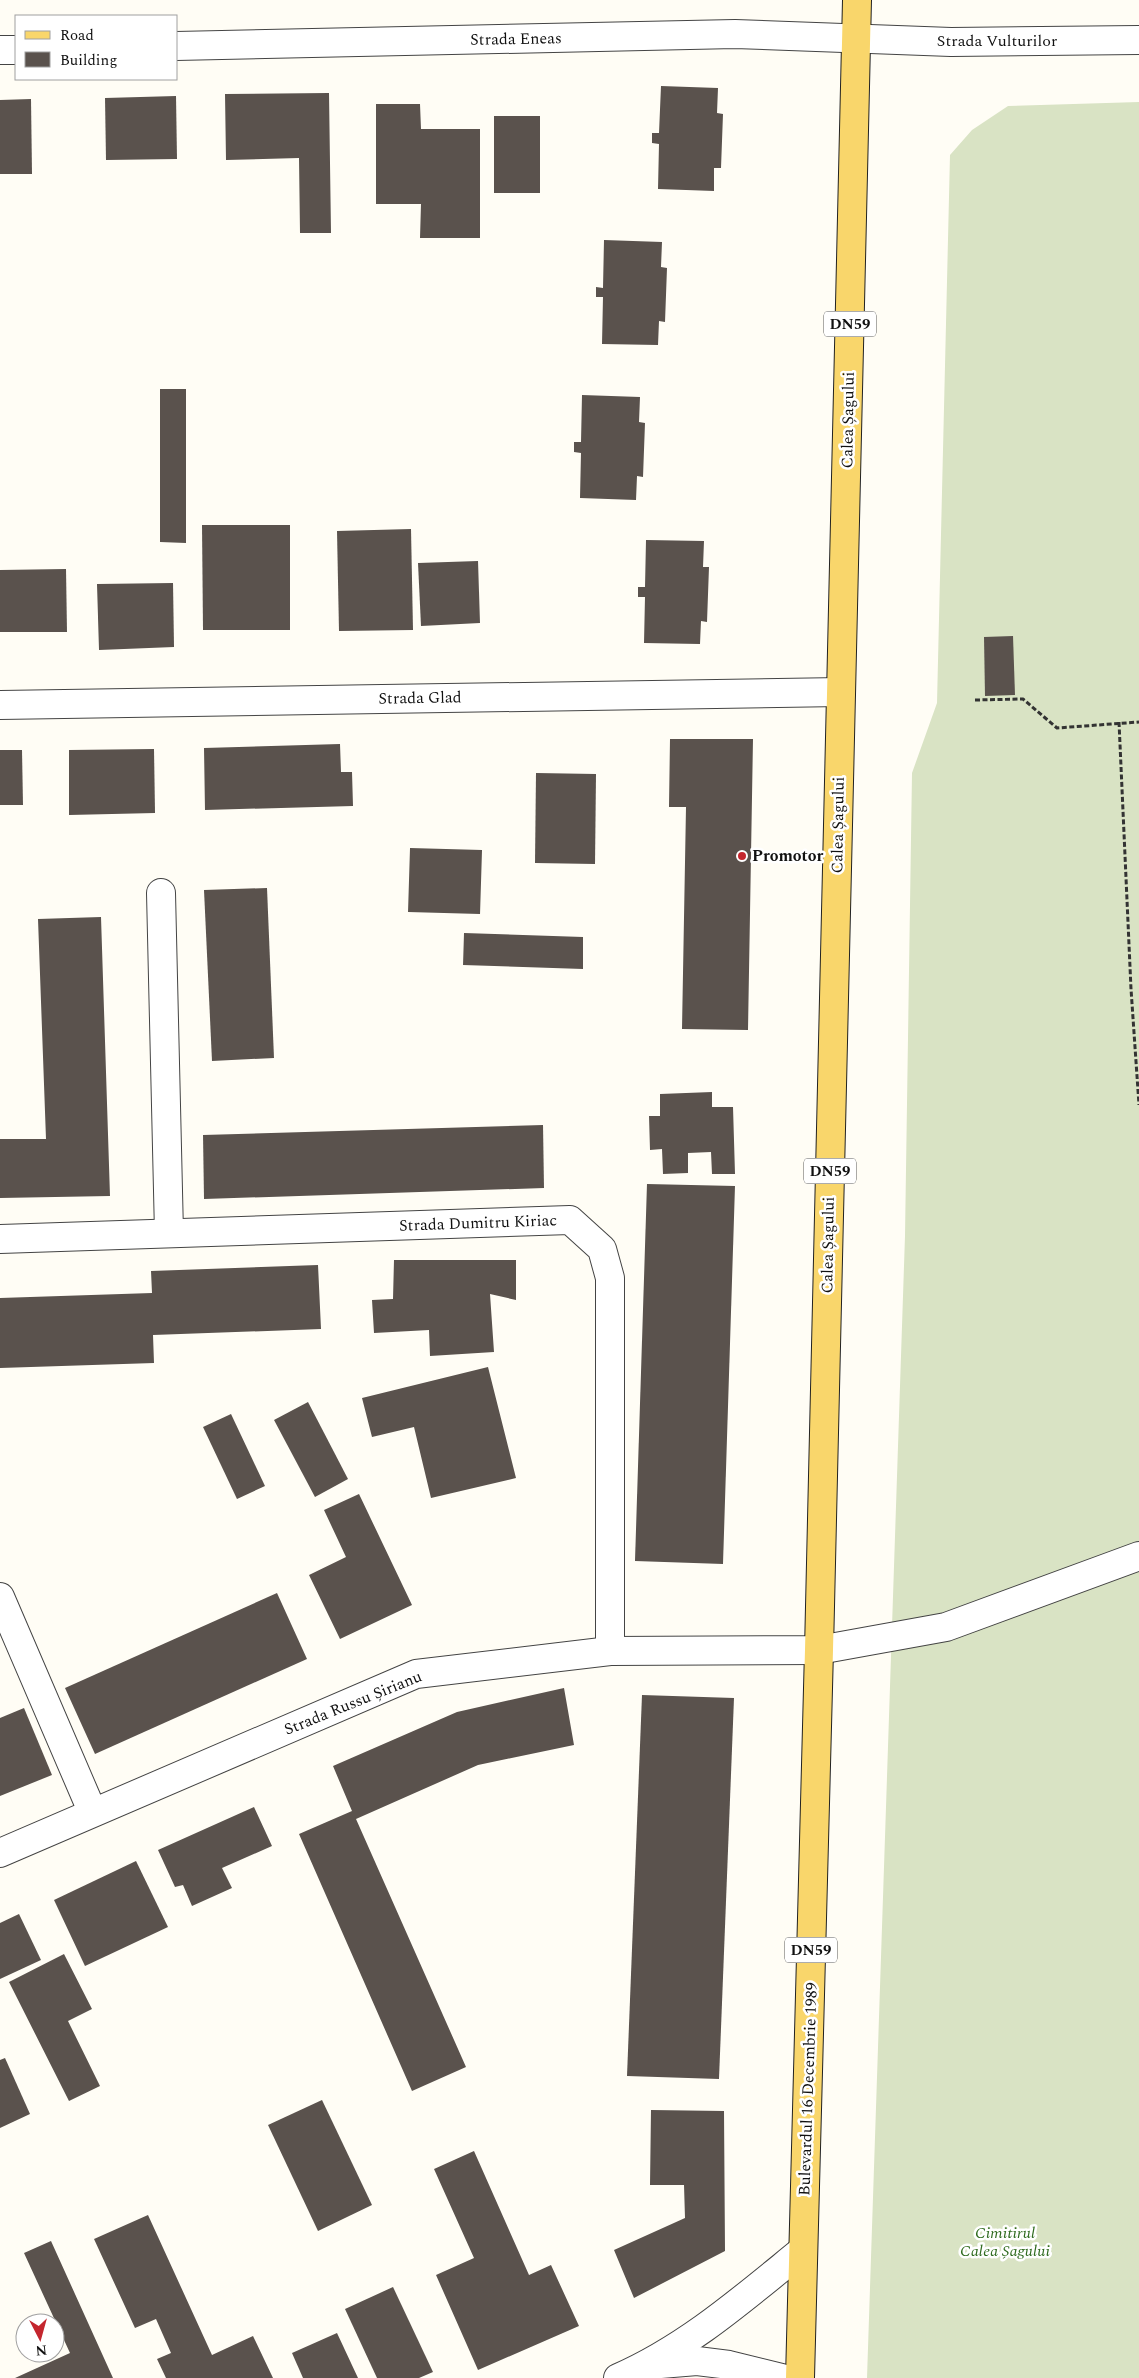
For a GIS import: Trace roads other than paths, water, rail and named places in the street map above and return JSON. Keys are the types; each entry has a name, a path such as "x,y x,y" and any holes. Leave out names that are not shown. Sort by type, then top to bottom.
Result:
{"main road":[{"name":"Calea Șagului","path":"819,1650 857,0"},
{"name":"Bulevardul 16 Decembrie 1989","path":"800,2378 819,1650"}],"street":[{"name":"Strada Eneas","path":"178,46 735,34 856,38"},
{"name":"Strada Vulturilor","path":"856,38 951,42 1139,40"},
{"path":"0,50 15,50"},
{"name":"Strada Glad","path":"0,705 841,692"},
{"path":"161,893 170,1233"},
{"name":"Strada Dumitru Kiriac","path":"0,1239 570,1220 602,1249 610,1278 610,1651"},
{"name":"Strada Russu Șirianu","path":"0,1853 92,1811 416,1674 610,1651 819,1650 946,1627 1139,1556"},
{"path":"0,1597 92,1811"},
{"path":"618,2378 648,2365 729,2309 803,2250"},
{"path":"648,2365 697,2361 729,2365 782,2378"}],"place":[{"name":"Promotor","path":"742,856"}],"park label":[{"name":"Cimitirul Calea Șagului","path":"1005,2242"}]}
